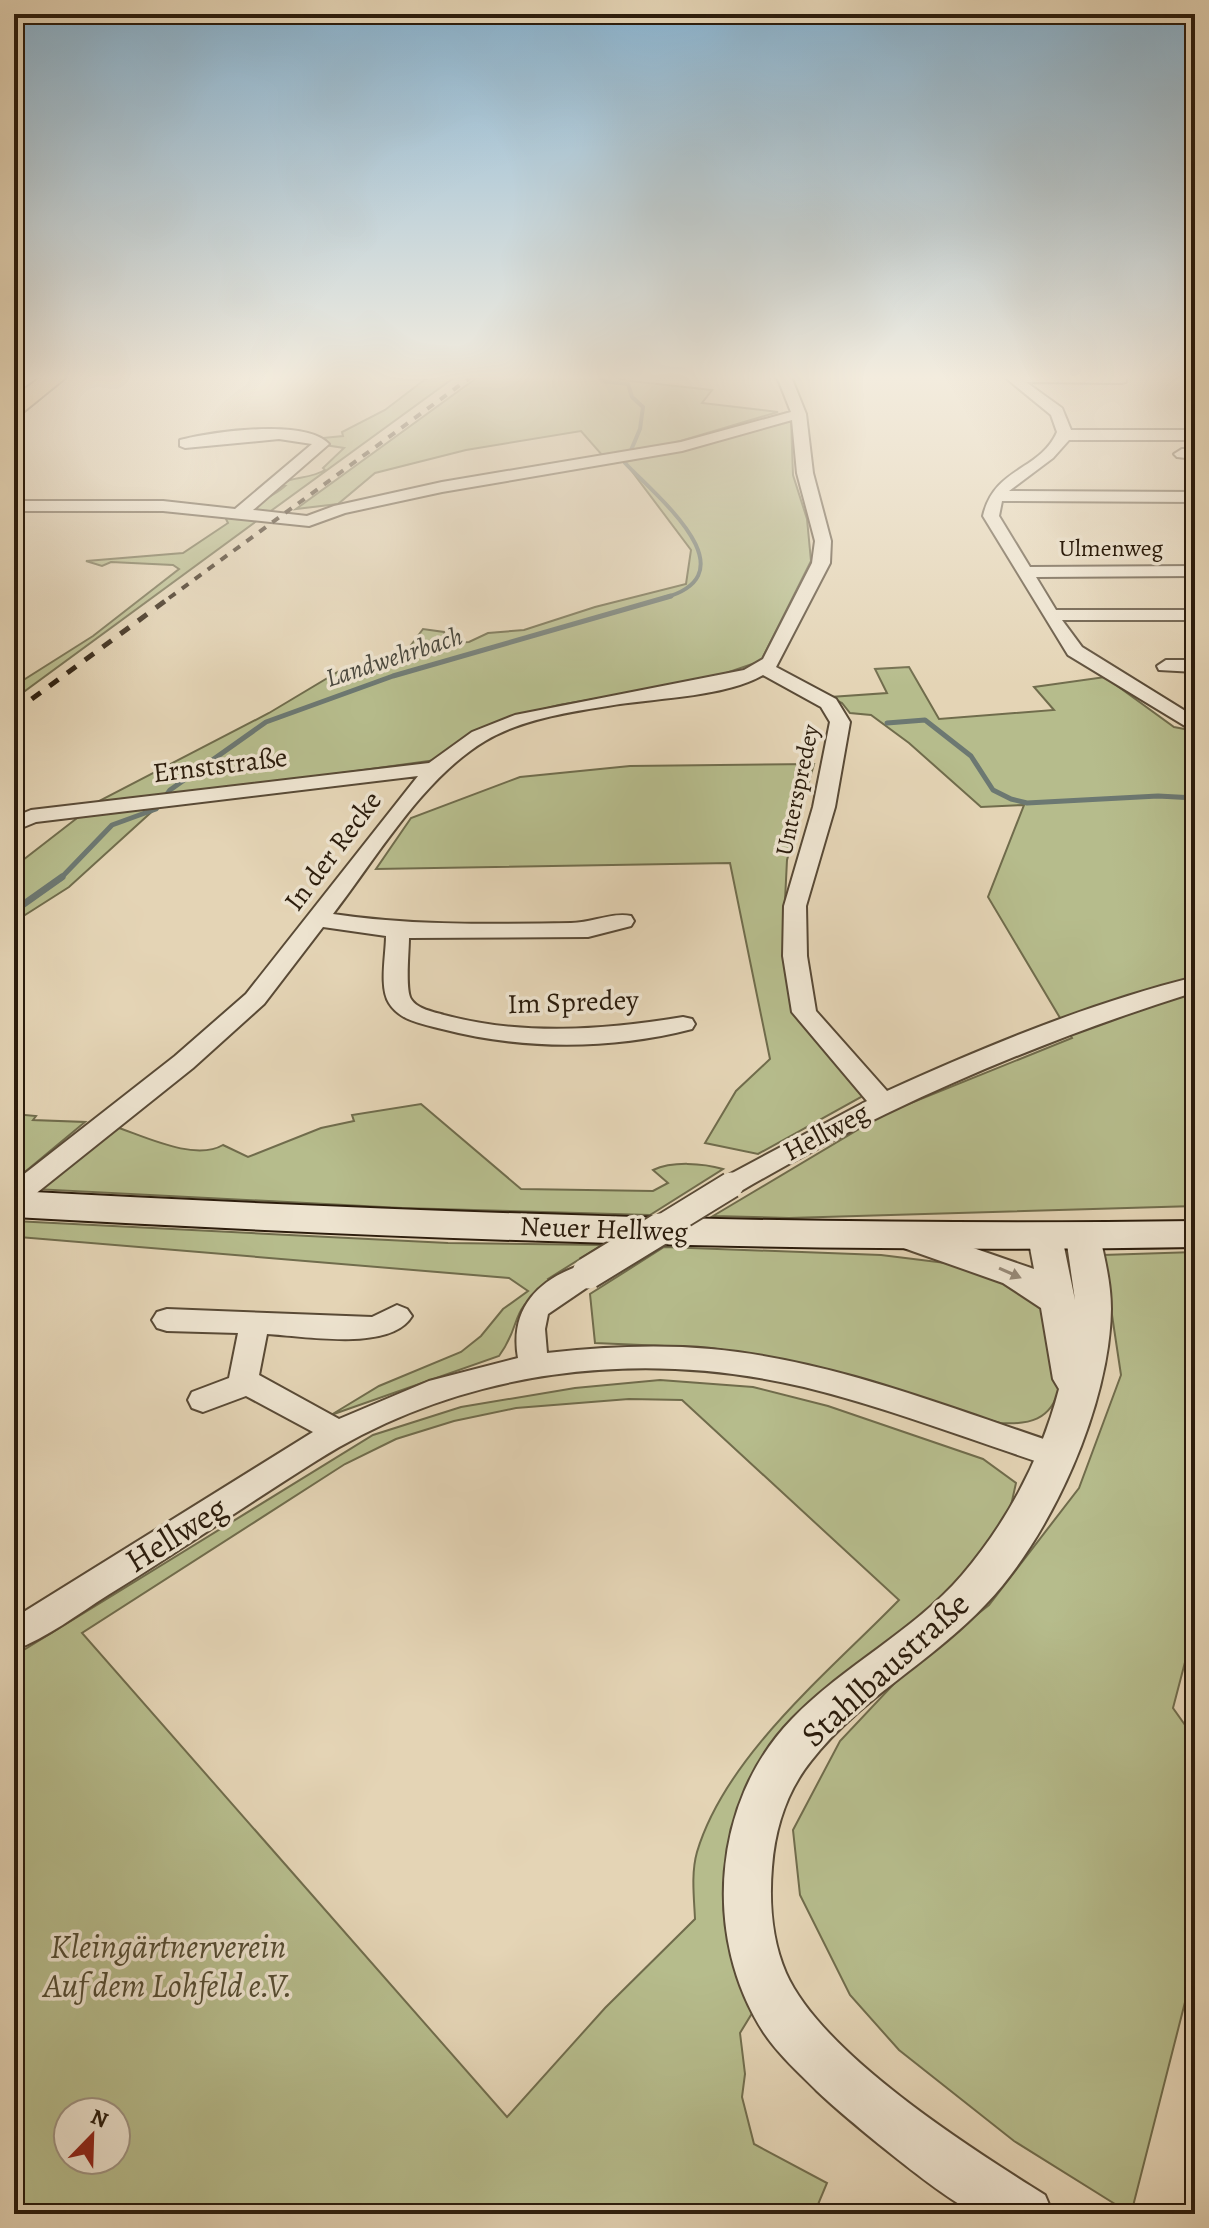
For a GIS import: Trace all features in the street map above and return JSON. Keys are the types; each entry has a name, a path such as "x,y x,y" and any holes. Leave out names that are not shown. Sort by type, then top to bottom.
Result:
{"main road":[{"name":"Neuer Hellweg","path":"16,1202 646,1232 910,1238 1195,1234"}],"street":[{"path":"240,513 282,478"},
{"path":"14,506 163,506 309,521 340,509 502,478"},
{"path":"764,668 783,643 790,621 821,563 823,534 806,478"},
{"path":"1014,478 995,496 991,516 1075,651 1195,726"},
{"path":"995,496 1195,497"},
{"name":"Ulmenweg","path":"1027,572 1195,571"},
{"path":"1052,615 1195,615"},
{"path":"1166,666 1195,666"},
{"name":"In der Recke","path":"16,1202 221,1031 275,977 435,768 479,736 522,719 596,702 711,685 764,668"},
{"name":"Unterspredey","path":"764,668 829,703 840,722 824,807 795,906 795,956 804,1012 859,1079 884,1102"},
{"name":"Ernststraße","path":"14,825 31,816 435,768"},
{"path":"318,919 398,931 588,930 623,921"},
{"name":"Im Spredey","path":"398,931 397,995 399,1004 410,1012 481,1032 514,1037 643,1032 683,1024"},
{"name":"Hellweg","path":"534,1365 527,1329 533,1313 544,1301 731,1185 884,1102 1032,1037 1195,984"},
{"name":"Stahlbaustraße","path":"1045,1237 1074,1398"},
{"name":"Stahlbaustraße","path":"1026,2214 959,2171 861,2100 778,2010 761,1973 747,1923 746,1878 752,1835 782,1765 808,1732 972,1594 1010,1546 1057,1456 1093,1320 1083,1237"},
{"path":"910,1238 1015,1274 1059,1303"},
{"path":"167,1320 377,1328 397,1316"},
{"path":"255,1324 243,1374 247,1383 310,1414 337,1433"},
{"name":"Hellweg","path":"14,1635 337,1433 466,1378 534,1365 592,1359 711,1359 769,1368 847,1388 1057,1456"},
{"path":"203,1400 247,1383"}],"green space":[{"path":"316,478 268,513 249,509 285,486 278,486 295,479"},
{"path":"339,478 369,478 338,504 296,509"},
{"path":"637,478 794,478 807,519 811,561 761,661 706,680 559,705 520,715 436,760 168,797 69,887 14,922 14,867 99,801 269,713 341,670 371,667 392,659 408,649 423,629 444,632 447,643 469,642 488,633 524,630 595,607 686,584 691,550"},
{"path":"225,517 262,517 14,699 14,686 93,636 179,569 173,565 111,562 102,566 86,561 183,553 228,523"},
{"path":"909,667 939,719 1054,710 1034,687 1105,677 1174,727 1195,731 1195,1206 789,1218 713,1216 886,1113 1072,1038 988,897 1024,805 981,807 909,743 871,715 850,713 842,703 830,697 887,693 875,669"},
{"path":"814,764 787,860 784,921 800,1021 863,1096 758,1154 705,1143 736,1091 770,1059 730,863 376,869 411,818 520,777 630,766"},
{"path":"421,1104 521,1189 653,1191 668,1183 653,1170 661,1167 688,1164 723,1169 650,1215 402,1208 34,1189 113,1126 183,1149 211,1149 223,1145 248,1157 321,1128 354,1121 352,1115"},
{"path":"14,1114 36,1116 33,1120 85,1122 14,1181"},
{"path":"14,1221 448,1243 602,1245 548,1279 551,1283 527,1301 499,1356 331,1415 379,1386 461,1352 481,1336 503,1309 528,1291 509,1278 19,1237 14,1241"},
{"path":"664,1247 881,1255 970,1266 1000,1275 1047,1310 1059,1389 1044,1414 1020,1423 1000,1423 785,1360 711,1348 595,1343 590,1294"},
{"path":"1195,1252 1195,1624 1173,1708 1195,1739 1195,1963 1131,2214 1014,2141 899,2050 850,1995 800,1895 793,1830 840,1741 906,1671 989,1605 1079,1488 1121,1375 1103,1255"},
{"name":"Kleingärtnerverein Auf dem Lohfeld e.V.","path":"660,1380 753,1387 828,1406 983,1459 1016,1483 1008,1519 975,1567 750,1780 737,1812 726,1869 727,1895 754,2010 740,2033 745,2074 742,2097 754,2144 827,2183 814,2214 14,2214 14,1656 373,1435 461,1407 575,1388","holes":["629,1399 682,1400 899,1600 783,1716 731,1782 711,1816 697,1852 693,1877 695,1919 605,2008 507,2117 82,1633 345,1464 396,1439 454,1421 516,1408"]}],"waterway":[{"name":"Landwehrbach","path":"640,478 690,534 699,553 700,571 689,586 664,598"},
{"name":"Landwehrbach","path":"62,877 112,825 156,809 170,790 266,722 393,676 671,596"},
{"path":"887,723 925,720 971,756 993,790 1027,803 1158,796 1195,798"},
{"name":"Landwehrbach","path":"14,911 62,877"}],"railway":[{"path":"169,598 333,478"},
{"path":"14,712 172,596"}]}
